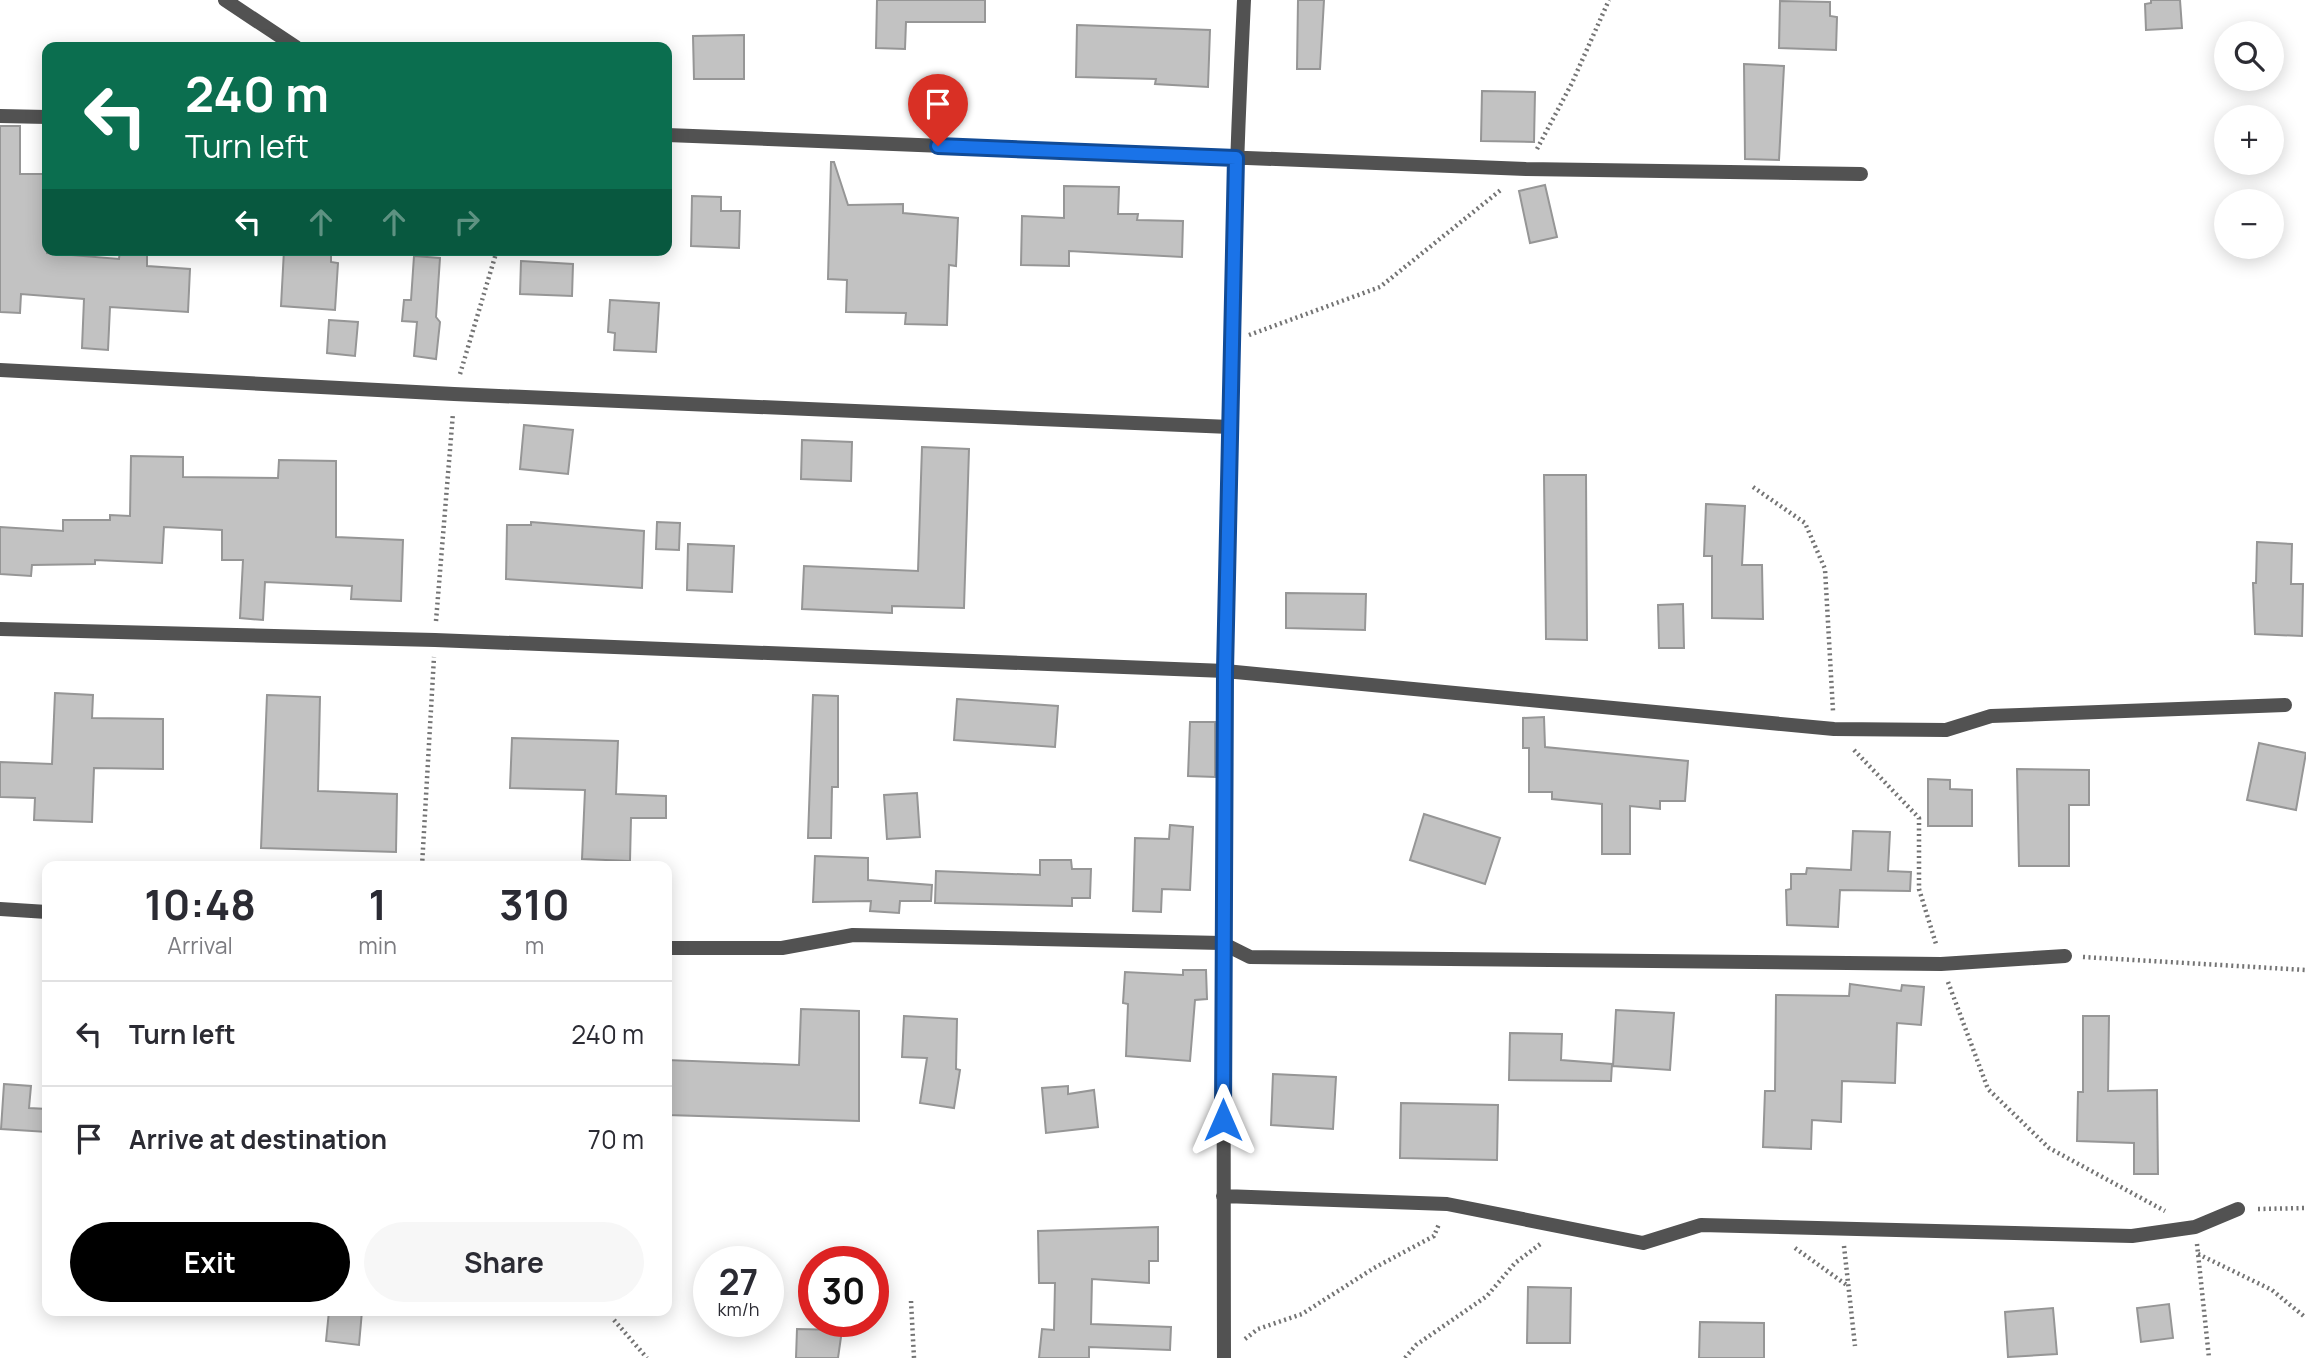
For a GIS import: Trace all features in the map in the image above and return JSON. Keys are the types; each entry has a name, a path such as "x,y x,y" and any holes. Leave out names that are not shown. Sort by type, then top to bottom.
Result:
{"street":[{"path":"225,0 288,42"},
{"path":"1223,1357 1222,943 1225,671 1236,158 1244,0"},
{"path":"0,116 42,117"},
{"path":"672,135 1526,169 1861,174"},
{"path":"0,370 454,394 1230,427"},
{"path":"0,629 435,640 1225,671 1834,729 1946,730 1992,716 2285,705"},
{"path":"0,909 42,912"},
{"path":"672,948 782,948 853,935 1222,943 1250,957 1941,964 2065,956"},
{"path":"1223,1196 1447,1204 1643,1243 1700,1225 2132,1236 2195,1227 2238,1209"}],"path":[{"path":"1232,342 1380,287 1526,169 1572,83 1609,0"},
{"path":"454,394 495,256"},
{"path":"1754,487 1805,523 1825,569 1834,729 1919,818 1919,889 1941,964 1989,1089 2049,1148 2195,1227 2210,1358"},
{"path":"2065,956 2306,970"},
{"path":"1223,1357 1258,1329 1302,1314 1374,1268 1434,1236 1447,1204"},
{"path":"2238,1209 2306,1208"},
{"path":"1766,1226 1849,1287"},
{"path":"1405,1358 1416,1345 1487,1296 1515,1263 1564,1227"},
{"path":"1842,1228 1855,1346"},
{"path":"2197,1254 2272,1290 2306,1318"},
{"path":"911,1301 914,1358"},
{"path":"614,1320 647,1358"}],"building":[{"path":"877,0 985,0 985,22 906,22 905,49 876,48"},
{"path":"1298,0 1324,0 1320,69 1297,69"},
{"path":"2151,0 2180,0 2182,28 2146,30 2145,4 2151,3"},
{"path":"1780,1 1830,2 1830,16 1837,17 1836,50 1779,48"},
{"path":"1077,25 1210,30 1208,87 1155,84 1156,79 1076,77"},
{"path":"744,35 744,79 694,79 693,36"},
{"path":"1744,64 1784,66 1779,160 1745,159"},
{"path":"1482,91 1535,92 1534,142 1481,141"},
{"path":"0,126 20,126 20,174 42,174 42,256 119,259 119,256 147,256 147,266 190,269 188,312 110,307 108,350 82,348 84,299 21,294 20,313 0,312"},
{"path":"831,162 834,162 848,205 903,204 903,213 958,218 956,266 949,265 947,325 905,324 906,313 846,312 847,280 828,279"},
{"path":"1545,185 1557,237 1530,243 1519,191"},
{"path":"1064,186 1119,187 1118,214 1138,214 1137,220 1183,221 1182,257 1069,251 1069,266 1021,265 1022,216 1064,218"},
{"path":"692,196 721,197 721,211 740,211 739,248 691,246"},
{"path":"284,256 331,256 331,262 338,263 335,310 281,306"},
{"path":"414,256 440,258 436,317 440,322 436,359 414,356 417,322 402,321 404,300 411,300"},
{"path":"521,261 573,264 572,296 520,294"},
{"path":"610,300 659,303 656,352 614,350 615,333 608,332"},
{"path":"329,320 358,322 355,356 327,353"},
{"path":"524,425 573,430 568,474 520,469"},
{"path":"802,440 852,442 851,481 801,479"},
{"path":"922,447 969,449 964,608 892,606 892,613 802,609 804,566 918,571"},
{"path":"131,456 183,457 183,477 278,478 279,460 336,461 336,537 403,540 401,601 351,599 352,586 265,582 263,620 240,618 243,560 222,560 222,530 164,527 162,563 95,560 95,564 32,565 31,576 0,574 0,527 63,531 63,520 110,520 110,515 130,516"},
{"path":"1544,475 1586,475 1587,640 1546,639"},
{"path":"1706,504 1745,506 1742,565 1762,565 1763,619 1712,618 1712,556 1704,556"},
{"path":"531,522 644,531 642,588 506,579 507,525 531,525"},
{"path":"657,522 680,523 679,550 656,549"},
{"path":"2257,542 2292,544 2291,584 2303,584 2302,636 2255,634 2253,583 2256,583"},
{"path":"688,544 734,546 732,592 687,590"},
{"path":"1286,593 1366,594 1365,630 1286,628"},
{"path":"1683,604 1684,648 1659,648 1658,605"},
{"path":"55,693 93,695 92,718 163,719 163,769 94,768 92,822 34,820 35,798 0,797 0,762 52,764"},
{"path":"267,695 320,697 318,791 397,794 396,852 261,848"},
{"path":"813,695 838,696 838,787 832,787 831,838 808,838"},
{"path":"957,699 1058,706 1055,747 954,740"},
{"path":"1544,717 1545,747 1688,761 1685,801 1660,801 1660,809 1630,806 1630,854 1602,854 1602,804 1552,799 1552,792 1529,792 1529,748 1523,748 1523,718"},
{"path":"1190,722 1215,722 1215,777 1188,776"},
{"path":"512,738 618,741 616,794 666,796 666,818 631,818 630,861 582,859 585,790 510,788"},
{"path":"2259,743 2306,753 2296,810 2247,800"},
{"path":"2017,769 2089,770 2089,805 2069,805 2069,866 2019,866"},
{"path":"1928,779 1950,780 1950,789 1972,790 1972,826 1928,826"},
{"path":"917,793 920,837 887,839 884,795"},
{"path":"1424,814 1500,838 1485,884 1410,860"},
{"path":"1170,825 1193,827 1190,890 1162,889 1161,912 1133,911 1135,838 1169,839"},
{"path":"1853,831 1890,832 1888,871 1911,872 1910,891 1840,890 1838,927 1787,925 1786,890 1791,889 1791,874 1806,874 1807,868 1851,870"},
{"path":"815,856 868,858 868,880 932,885 931,901 900,901 899,913 870,911 871,901 813,902"},
{"path":"1040,860 1071,860 1072,869 1091,869 1090,898 1072,898 1072,906 935,903 936,871 1040,875"},
{"path":"1183,970 1206,970 1207,999 1195,1000 1190,1061 1126,1056 1128,1004 1123,1003 1125,972 1183,975"},
{"path":"1850,984 1901,991 1902,985 1924,987 1921,1025 1897,1023 1895,1083 1842,1081 1841,1122 1812,1120 1811,1149 1763,1147 1765,1091 1775,1091 1776,995 1849,996"},
{"path":"801,1009 859,1011 859,1121 672,1115 672,1060 799,1065"},
{"path":"1616,1010 1674,1013 1670,1070 1613,1066"},
{"path":"904,1016 957,1019 956,1069 960,1070 954,1108 920,1103 927,1058 902,1057"},
{"path":"2083,1016 2109,1016 2108,1091 2157,1090 2158,1174 2134,1174 2134,1143 2077,1141 2078,1092 2083,1092"},
{"path":"1510,1033 1562,1034 1561,1060 1612,1064 1611,1081 1509,1080"},
{"path":"1273,1074 1336,1077 1333,1129 1271,1125"},
{"path":"4,1084 31,1086 29,1108 42,1109 42,1132 1,1129"},
{"path":"1068,1086 1068,1094 1094,1090 1098,1127 1046,1133 1042,1088"},
{"path":"1401,1103 1498,1105 1497,1160 1400,1158"},
{"path":"1158,1227 1158,1261 1149,1261 1149,1283 1092,1279 1091,1324 1171,1327 1170,1350 1089,1347 1089,1358 1039,1358 1042,1329 1054,1330 1055,1283 1039,1283 1038,1231"},
{"path":"1528,1287 1571,1288 1570,1343 1527,1343"},
{"path":"2169,1304 2173,1338 2141,1342 2137,1308"},
{"path":"2053,1308 2057,1354 2008,1357 2005,1312"},
{"path":"328,1316 362,1316 359,1345 326,1341"},
{"path":"1700,1322 1764,1323 1764,1358 1699,1358"},
{"path":"797,1329 798,1337 841,1337 838,1358 796,1358"}],"route":[{"path":"938,146 1236,158 1225,671 1223,1120"}]}
